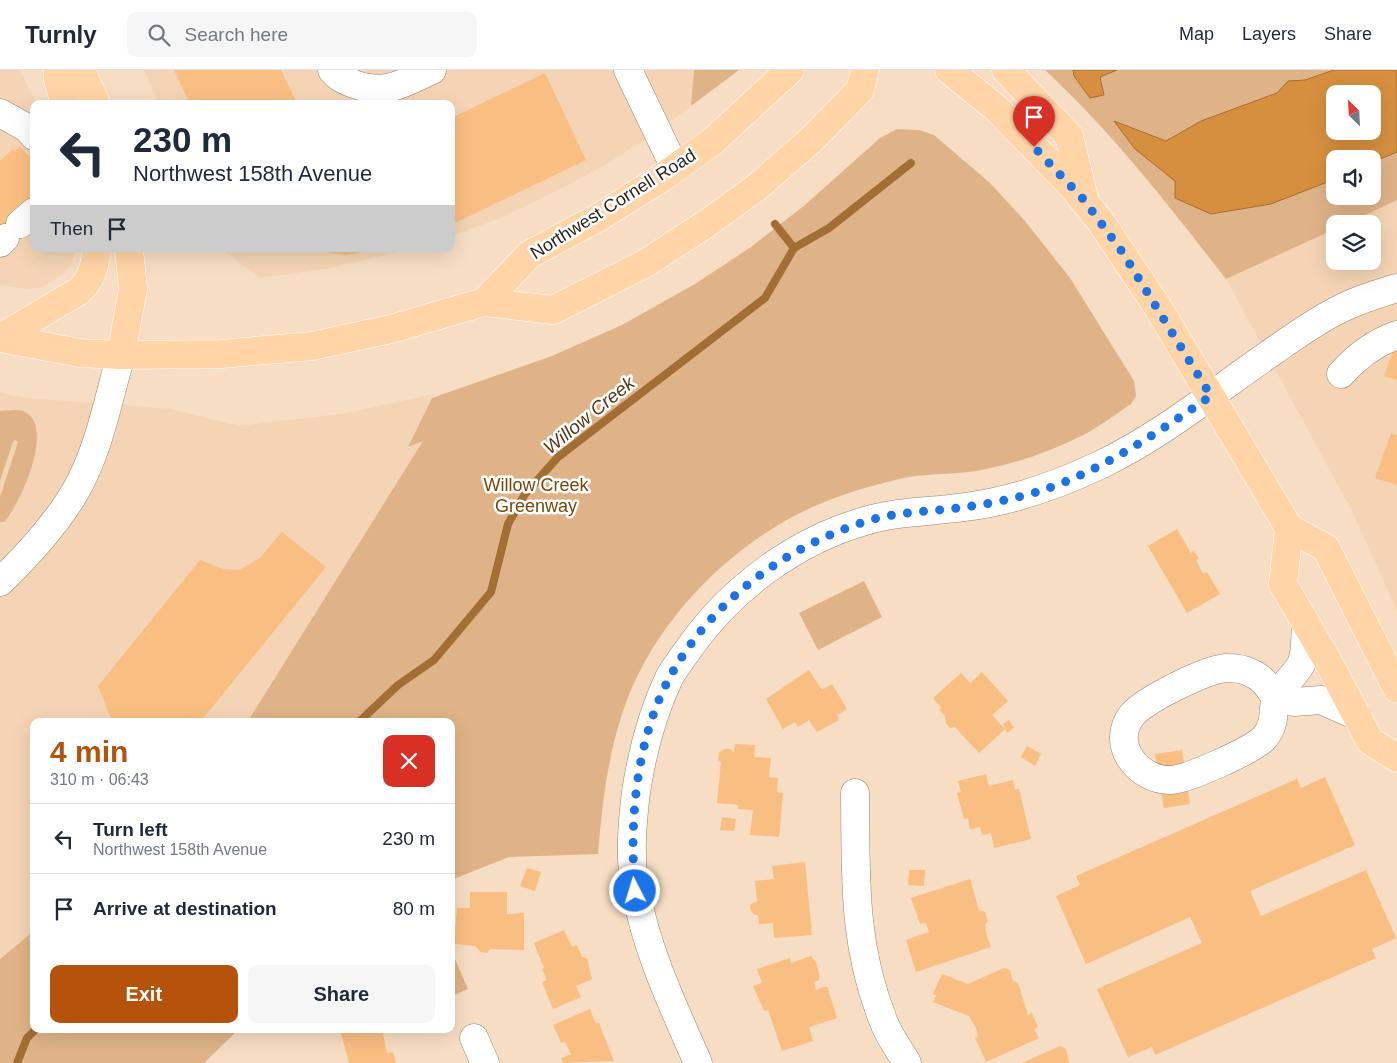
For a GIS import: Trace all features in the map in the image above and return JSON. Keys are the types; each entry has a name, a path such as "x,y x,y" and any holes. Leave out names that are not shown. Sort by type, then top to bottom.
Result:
{"main road":[{"path":"58,70 58,80 65,100"},
{"path":"81,70 94,100"},
{"name":"Northwest Cornell Road","path":"484,302 530,254 601,216 675,168 713,141 790,70"},
{"path":"0,338 80,353 121,355 221,354 312,346 391,329 484,302 553,310 646,262 706,224 757,187 811,140 860,90 865,70"},
{"path":"949,70 997,110 1084,200 1123,253 1289,528 1326,548 1397,689"},
{"path":"1006,70 1069,136 1084,200"},
{"path":"0,338 71,297 85,286 95,266 97,252"},
{"path":"121,355 133,290 129,252"},
{"path":"1289,528 1282,584 1370,741 1397,758"}],"street":[{"path":"332,70 338,78 369,90 391,89 432,70"},
{"path":"628,70 675,168"},
{"path":"0,113 30,131"},
{"path":"698,1063 669,996 649,943 635,891 632,850 633,814 640,764 653,718 671,675 708,622 738,593 772,566 816,540 865,521 914,511 965,507 1040,491 1103,463 1211,396 1335,311 1397,288"},
{"path":"1341,374 1356,357 1382,340 1397,335"},
{"path":"0,582 38,544 75,492 91,457 121,355"},
{"path":"1306,624 1302,663 1275,698 1275,713 1264,738 1251,748 1187,777 1173,780 1159,780 1144,772 1127,755 1124,743 1125,730 1132,716 1148,700 1201,676 1226,668 1248,671 1264,680 1275,698 1294,702 1322,700 1356,716"},
{"path":"855,793 856,910 865,967 883,1021 908,1063"},
{"path":"474,1038 485,1063"}],"shaded area":[{"path":"0,70 20,70 34,100 30,100 30,252 76,252 70,266 61,276 42,287 29,289 0,285"},
{"path":"144,70 694,70 691,106 649,137 605,165 562,188 498,219 455,235 455,100 157,100"},
{"path":"1073,70 1117,70 1100,77 1104,95 1090,98 1074,76"},
{"path":"1334,70 1397,70 1397,152 1381,159 1381,150 1326,150 1326,183 1271,204 1211,214 1175,198 1175,181 1135,149 1114,121 1166,141 1201,121 1277,93 1288,81 1305,80"},
{"path":"1397,200 1397,611 1352,511 1226,279 1326,233 1326,270 1381,270 1381,215 1365,215"},
{"path":"225,252 399,252 330,268 260,278"},
{"path":"0,393 27,398 171,409 239,426 347,413 434,394 409,446 424,440 250,718 30,718 30,934 0,959"}],"green space":[{"path":"694,70 739,70 691,106"},
{"path":"1045,70 1397,70 1397,200 1365,215 1326,215 1326,233 1226,279 1140,171 1094,119"},
{"name":"Willow Creek Greenway","path":"897,129 919,130 934,135 990,183 1025,221 1070,278 1134,381 1136,396 1131,404 1104,423 1082,435 1027,458 976,471 899,479 836,497 800,513 743,549 692,596 670,623 634,682 612,749 603,801 598,854 509,857 455,878 455,718 250,718 423,441 408,447 432,398 552,356 622,325 695,284 751,247 805,205 880,138"},
{"path":"0,411 23,411 33,419 37,431 36,447 26,483 11,513 4,522 0,522 0,497 18,442 15,440 13,442 0,481"},
{"path":"864,581 882,617 818,650 799,613"},
{"path":"30,934 30,1033 235,1033 204,1063 0,1063 0,959"},
{"path":"455,959 468,989 455,995"}],"building":[{"path":"174,70 281,70 295,100 188,100"},
{"path":"545,73 586,160 455,223 455,116"},
{"path":"20,147 30,157 30,200 0,233 0,161 13,149 15,151"},
{"path":"326,252 363,252 346,255"},
{"path":"1397,340 1397,380 1384,376"},
{"path":"1391,433 1397,435 1397,485 1375,478"},
{"path":"1177,529 1191,553 1194,551 1199,559 1196,560 1203,574 1207,572 1220,594 1187,613 1148,546"},
{"path":"282,532 326,567 203,718 111,718 98,686 200,560 223,569 239,570 260,558"},
{"path":"809,670 822,690 832,684 847,709 837,715 839,720 817,732 809,720 798,727 795,722 783,729 766,699"},
{"path":"982,672 1008,701 992,715 1005,729 979,753 955,727 950,728 946,723 945,716 939,710 942,708 933,698 961,673 970,683"},
{"path":"1009,720 1014,728 1007,733 1003,724"},
{"path":"735,744 755,745 754,757 771,758 769,777 778,778 777,792 783,793 779,837 750,835 753,810 738,809 738,805 717,803 721,762 718,760 719,753 724,749 730,749 734,753"},
{"path":"1027,746 1041,754 1035,766 1021,757"},
{"path":"1182,750 1190,804 1164,808 1155,754"},
{"path":"986,774 989,786 1013,780 1015,790 1019,789 1031,839 994,848 991,833 982,835 980,827 970,829 968,818 964,819 957,793 961,792 958,781"},
{"path":"1325,777 1355,845 1250,891 1261,916 1366,870 1396,938 1372,949 1376,958 1155,1055 1152,1047 1128,1057 1097,989 1202,943 1190,917 1086,964 1056,896 1080,885 1076,876 1297,779 1301,788"},
{"path":"722,817 736,819 734,831 720,830"},
{"path":"805,862 812,935 774,938 773,923 759,924 758,915 751,911 750,905 757,901 755,881 774,879 772,866"},
{"path":"527,868 541,872 535,891 520,886"},
{"path":"909,870 925,870 924,886 908,885"},
{"path":"970,879 979,910 985,912 988,921 985,925 991,947 916,972 906,940 929,932 926,923 920,924 911,898"},
{"path":"470,892 507,892 507,914 524,913 524,950 490,949 487,953 481,952 475,946 455,944 457,908 470,908"},
{"path":"564,930 572,947 577,945 582,957 587,958 592,979 576,986 581,997 553,1009 542,982 547,980 534,943"},
{"path":"811,956 816,962 819,973 819,980 814,982 816,990 827,986 837,1018 809,1027 813,1041 782,1051 768,1010 764,1011 753,986 762,983 757,969 790,958 791,963"},
{"path":"1004,968 1010,970 1013,981 1018,983 1028,1015 1032,1013 1038,1027 1034,1029 1039,1038 986,1062 975,1038 978,1037 977,1030 969,1016 933,1002 936,995 933,994 942,974 968,984"},
{"path":"590,1009 595,1022 599,1023 614,1061 563,1063 561,1058 571,1054 565,1042 561,1043 553,1025"},
{"path":"341,1033 383,1033 387,1053 393,1052 396,1063 349,1063"},
{"path":"1060,1046 1066,1049 1069,1063 1022,1063"}],"waterway":[{"path":"794,248 829,228 911,163"},
{"name":"Willow Creek","path":"363,718 398,685 434,660 491,592 508,524 525,494 558,457 765,298 794,248 775,224"},
{"name":"Willow Creek","path":"17,1063 27,1038 32,1033"}],"route":[{"path":"635,891 632,850 633,814 640,764 653,718 671,675 708,622 738,593 772,566 816,540 865,521 914,511 965,507 1040,491 1103,463 1211,396 1157,306 1101,222 1071,185 1034,147"}]}
